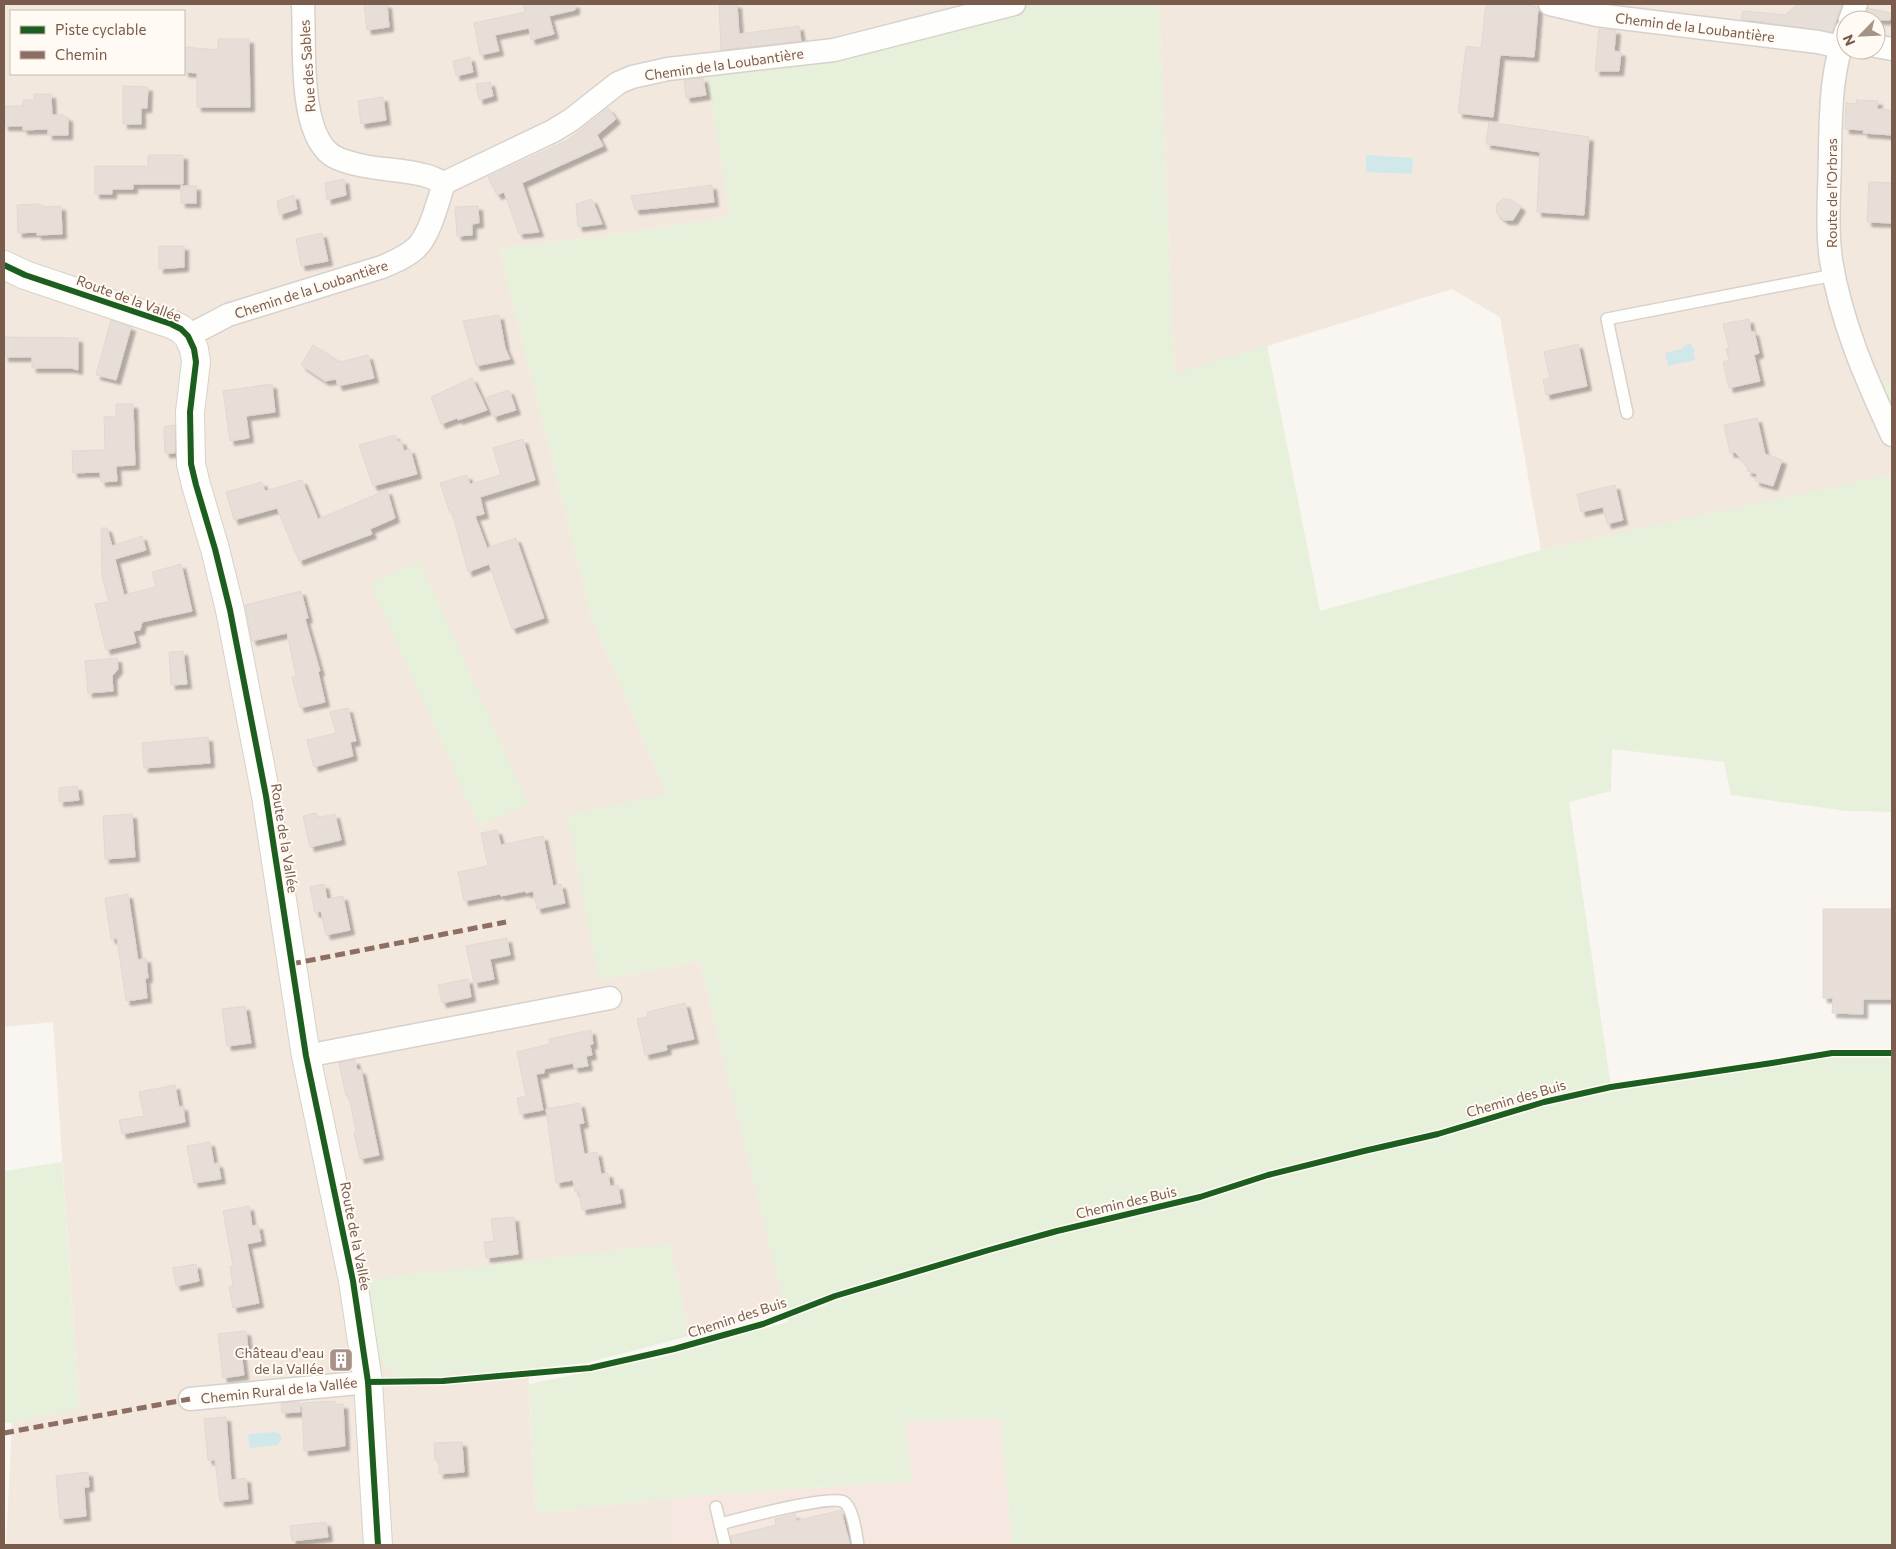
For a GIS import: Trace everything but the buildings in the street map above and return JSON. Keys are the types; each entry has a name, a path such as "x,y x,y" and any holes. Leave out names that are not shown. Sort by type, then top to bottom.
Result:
{"street":[{"name":"Rue des Sables","path":"303,4 306,82 310,116 317,137 325,150 336,158 354,164 424,175 444,183"},
{"name":"Chemin de la Loubantière","path":"188,336 228,315 382,267 402,258 417,247 425,236 444,183 553,131 618,83 632,77 668,69 834,50 1014,4"},
{"name":"Chemin de la Loubantière","path":"1550,4 1597,15 1818,42 1836,37"},
{"name":"Route de l'Orbras","path":"1837,60 1834,70 1832,95 1828,213 1831,258 1846,324 1857,356 1892,435"},
{"name":"Route de la Vallée","path":"11,272 172,324 188,336 194,349 196,362 190,412 191,464 230,610 266,796 306,1056 353,1281 368,1382 378,1545"},
{"path":"306,1056 610,998"},
{"name":"Chemin Rural de la Vallée","path":"190,1399 368,1382"}],"lane":[{"path":"1627,413 1607,319 1834,275"},
{"path":"720,1524 809,1503 841,1500 846,1503 850,1510 858,1545"},
{"path":"716,1507 725,1545"}],"shaded area":[{"path":"4,4 1014,4 706,65 730,217 606,236 499,249 591,615 666,794 599,980 700,961 785,1308 689,1336 670,1244 399,1378 528,1369 536,1513 672,1498 675,1545 6,1545 12,1423 79,1408 53,1022 4,1027"},
{"path":"1159,4 1892,4 1892,475 1541,550 1500,317 1452,289 1174,375"},
{"path":"1000,1418 1012,1545 675,1545 672,1498 912,1481 905,1422"}],"green space":[{"path":"1014,4 1159,4 1174,374 1267,345 1320,611 1541,550 1892,474 1892,812 1847,811 1731,795 1724,762 1612,749 1611,791 1569,802 1611,1087 1832,1053 1892,1053 1892,1545 1012,1545 1000,1418 905,1422 912,1481 672,1498 536,1513 529,1384 666,1356 788,1322 700,961 599,980 567,815 666,794 591,615 499,249 606,236 730,217 705,65"},
{"path":"1868,382 1892,382 1892,435"},
{"path":"420,561 528,804 479,826 370,583"},
{"path":"62,1162 79,1409 4,1423 4,1171"},
{"path":"670,1244 689,1336 586,1363 528,1369 399,1378 382,1363 363,1280"}],"water":[{"path":"1366,155 1413,158 1412,174 1366,172"},
{"path":"1691,344 1695,352 1693,352 1695,360 1668,366 1665,353 1682,349 1685,345"},
{"path":"275,1432 280,1434 282,1439 277,1445 250,1448 248,1434"}],"marked path":[{"path":"291,964 506,922"},
{"path":"4,1433 190,1399"}],"cycle path":[{"path":"4,265 25,275 171,324 181,329 188,336 194,349 196,362 190,412 191,464 230,610 266,796 306,1056 353,1281 368,1382 378,1545"},
{"name":"Chemin des Buis","path":"368,1382 443,1381 590,1368 674,1349 763,1324 835,1296 1057,1231 1200,1197 1268,1175 1438,1134 1544,1102 1611,1087 1832,1053 1892,1053"}],"place":[{"name":"Château d'eau de la Vallée","path":"341,1360"}]}
